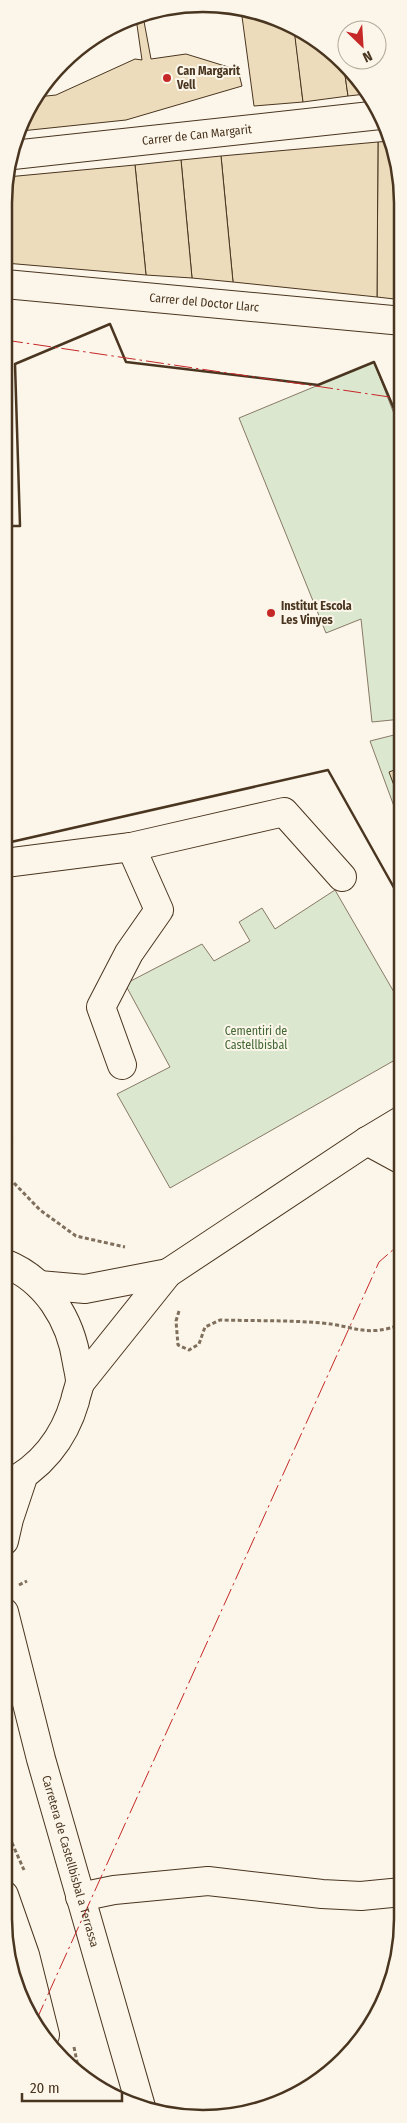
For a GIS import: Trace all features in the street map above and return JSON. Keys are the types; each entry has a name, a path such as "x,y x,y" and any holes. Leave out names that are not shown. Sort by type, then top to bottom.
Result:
{"street":[{"name":"Carrer de Can Margarit","path":"19,154 373,116"},
{"name":"Carrer del Doctor Llarc","path":"12,285 394,320"},
{"path":"12,862 131,847 284,812 342,877"},
{"path":"122,1065 101,1006 129,953 159,910 131,847"},
{"path":"12,1497 14,1482 52,1449 71,1414 80,1383 168,1273 367,1140 394,1125"},
{"path":"367,1140 394,1155"},
{"path":"12,1265 39,1285 60,1310 68,1325 73,1341 80,1383"},
{"path":"39,1285 85,1289 168,1273"},
{"name":"Carretera de Castellbisbal a Terrassa","path":"12,1644 41,1759 138,2099"},
{"path":"80,1897 114,1890 208,1881 322,1894 361,1896 394,1893"},
{"path":"12,1917 26,1956 42,2021"}],"path":[{"path":"14,1183 40,1210 76,1236 126,1248"},
{"path":"168,1273 184,1296 176,1321 178,1346 189,1350 199,1344 205,1327 220,1320 323,1323 364,1332 394,1327"}],"green space":[{"path":"374,362 394,414 394,720 372,722 361,619 326,633 239,418"},
{"path":"394,735 394,806 370,741"},
{"name":"Cementiri de Castellbisbal","path":"335,890 394,992 394,1061 170,1188 117,1094 170,1067 125,984 202,944 214,961 250,941 239,922 262,908 275,929"}],"building":[{"path":"242,16 277,27 295,36 303,102 254,106"},
{"name":"Can Margarit Vell","path":"144,22 151,59 186,54 238,70 242,86 126,120 27,130 46,96 56,95 135,59 142,60 137,25"},
{"path":"295,36 320,52 337,66 337,70 341,70 345,76 348,96 303,102"},
{"path":"345,76 355,87 360,95 348,96"},
{"path":"378,142 384,142 393,179 394,299 377,297"},
{"path":"378,142 377,297 233,282 221,156"},
{"path":"221,156 233,282 192,278 181,160"},
{"path":"181,160 192,278 146,275 135,165"},
{"path":"135,165 146,275 12,264 12,204 14,176"},
{"path":"394,770 394,785 389,772"}],"wall":[{"path":"12,526 20,526 15,364 110,324 126,362 318,385 374,362 394,409"},
{"path":"12,842 328,770 394,888"}],"power":[{"path":"12,341 394,398"},
{"path":"38,2016 379,1262 394,1249"}],"place":[{"name":"Can Margarit Vell","path":"167,78"},
{"name":"Institut Escola Les Vinyes","path":"271,613"}]}
